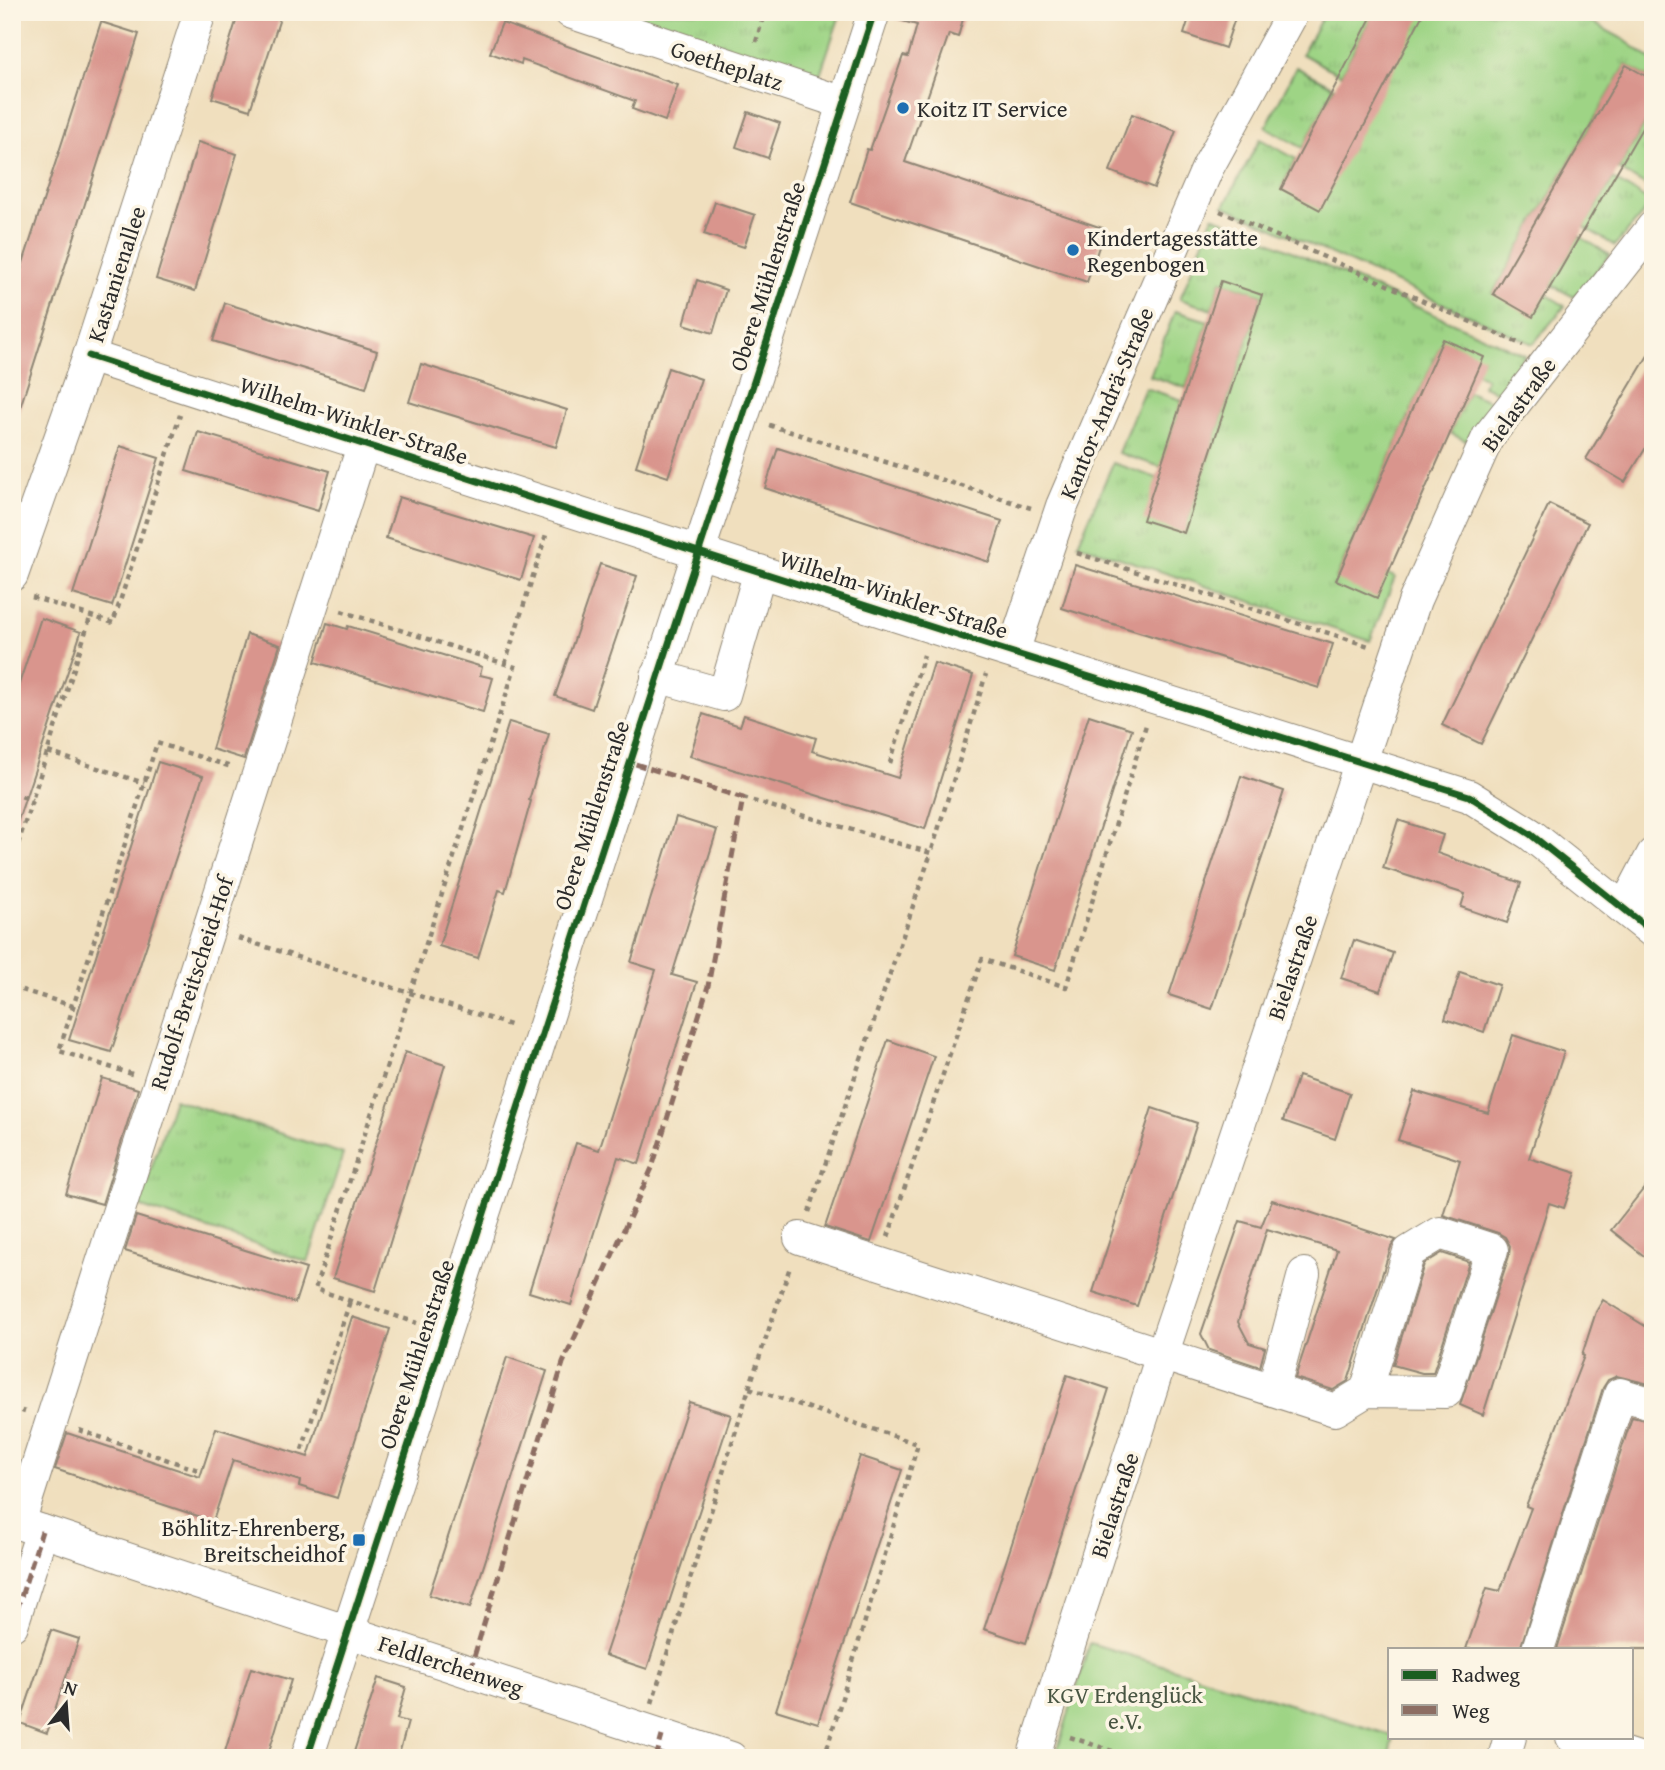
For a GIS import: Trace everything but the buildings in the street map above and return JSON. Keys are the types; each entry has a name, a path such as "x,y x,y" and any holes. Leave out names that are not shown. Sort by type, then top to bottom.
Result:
{"street":[{"name":"Kastanienallee","path":"19,585 89,356 200,12"},
{"name":"Goetheplatz","path":"570,12 844,103"},
{"name":"Obere Mühlenstraße","path":"307,1758 697,550 874,12"},
{"name":"Kantor-Andrä-Straße","path":"1004,650 1208,167 1293,12"},
{"name":"Bielastraße","path":"1037,1743 1162,1355 1415,600 1489,437 1653,227"},
{"name":"Wilhelm-Winkler-Straße","path":"89,356 1004,650 1469,796 1530,834 1653,932"},
{"name":"Rudolf-Breitscheid-Hof","path":"12,1625 24,1525 51,1421 364,443"},
{"path":"657,676 724,695 760,571"},
{"path":"1624,909 1653,854"},
{"path":"800,1238 1335,1410 1366,1391 1446,1392 1492,1250 1440,1233 1409,1252 1366,1391"},
{"path":"1273,1390 1304,1273"},
{"path":"1538,1648 1619,1394 1653,1404"},
{"name":"Feldlerchenweg","path":"24,1525 347,1630 654,1741 730,1758"},
{"path":"1504,1758 1510,1738"},
{"path":"1575,1738 1637,1758"}],"path":[{"path":"1194,199 1551,358"},
{"path":"19,585 113,622 189,388"},
{"path":"741,416 1395,655"},
{"path":"505,664 556,505"},
{"path":"313,602 514,667 314,1289 444,1332"},
{"path":"12,863 91,615"},
{"path":"890,763 933,627"},
{"path":"654,1741 749,1388 931,853 1004,650"},
{"path":"879,1264 982,959 1066,987 1155,698"},
{"path":"159,1083 59,1051 144,783 157,743 258,776"},
{"path":"47,752 144,783"},
{"path":"12,793 32,800"},
{"path":"743,797 931,853"},
{"path":"209,929 540,1035"},
{"path":"12,986 74,1006"},
{"path":"302,1450 350,1301"},
{"path":"749,1388 918,1444 824,1758"},
{"path":"12,1408 198,1470"},
{"path":"1037,1743 1133,1758"}],"green space":[{"path":"595,12 841,12 815,89"},
{"path":"1325,12 1374,12 1341,75 1302,54"},
{"path":"1424,12 1573,12 1623,39 1653,61 1653,80 1626,65 1493,293 1546,294 1565,306 1533,344 1224,206 1260,139 1296,159 1281,189"},
{"path":"1296,67 1334,87 1303,148 1266,127"},
{"path":"1646,122 1653,126 1653,190 1618,169"},
{"path":"1613,179 1652,203 1615,246 1584,227"},
{"path":"1213,216 1525,355 1499,393 1483,386 1486,379 1443,340 1336,579 1387,574 1395,577 1370,641 1078,544 1113,463 1157,478 1184,532 1262,295 1221,281 1212,310 1180,299"},
{"path":"1579,236 1610,255 1574,297 1551,285"},
{"path":"1175,311 1208,321 1186,388 1150,376"},
{"path":"1145,388 1182,400 1161,467 1118,453"},
{"path":"1468,392 1492,402 1466,441 1450,433"},
{"path":"174,1099 343,1154 308,1262 139,1206"},
{"name":"KGV Erdenglück e.V.","path":"1090,1643 1393,1738 1388,1758 1055,1758"}],"marked path":[{"path":"470,1670 563,1363 652,1168 708,986 743,798 629,762"},
{"path":"12,1625 42,1531"},
{"path":"656,1758 662,1736"}],"cycle path":[{"path":"307,1758 874,12"},
{"path":"89,356 994,647 1469,796 1530,834 1653,932"}],"place":[{"name":"Koitz IT Service","path":"903,108"},
{"name":"Kindertagesstätte Regenbogen","path":"1073,250"},
{"name":"Böhlitz-Ehrenberg, Breitscheidhof","path":"359,1540"}]}
